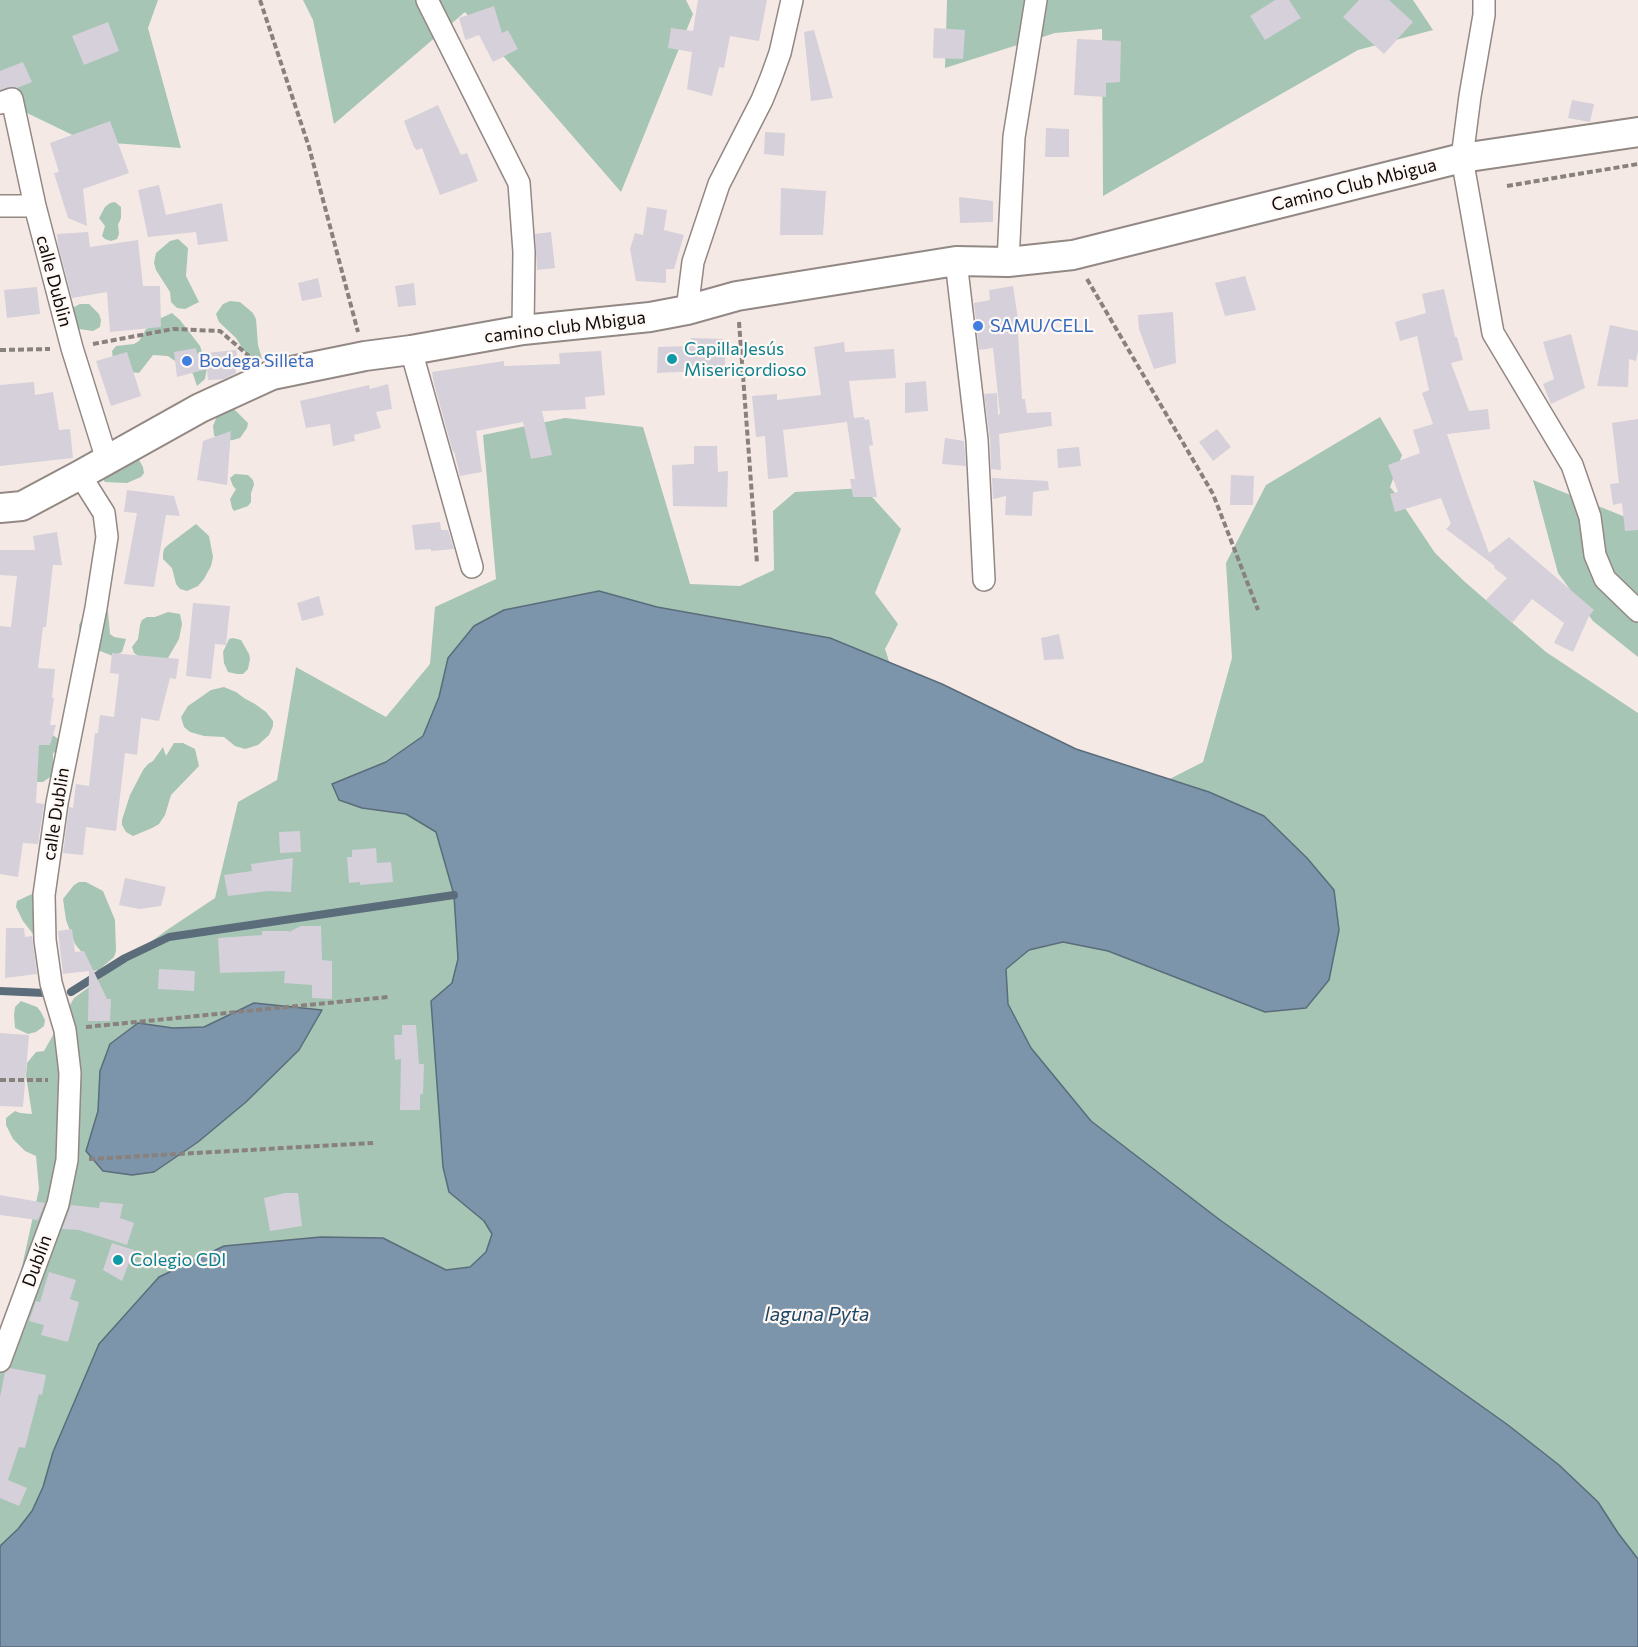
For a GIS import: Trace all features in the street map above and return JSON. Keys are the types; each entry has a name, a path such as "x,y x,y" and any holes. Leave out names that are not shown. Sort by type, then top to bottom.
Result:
{"main road":[{"name":"Camino Club Mbigua","path":"1073,255 1462,158 1638,132"},
{"name":"camino club Mbigua","path":"0,508 22,506 200,408 272,375 364,356 523,330 650,317 687,310 737,296 956,261 1008,262 1073,255"}],"street":[{"path":"427,0 519,183 524,252 523,330"},
{"path":"687,310 693,262 719,184 768,85 780,53 792,0"},
{"path":"1008,262 1014,137 1036,0"},
{"path":"1484,0 1484,15 1462,158 1493,333 1572,465 1590,517 1595,555 1605,579 1638,611"},
{"name":"calle Dublin","path":"6,101 72,348 107,460"},
{"path":"0,206 34,206"},
{"path":"956,261 977,440 984,580"},
{"path":"411,350 472,567"},
{"name":"calle Dublin","path":"67,1160 69,1080 65,1030 51,983 45,940 44,895 57,803 96,608 106,537 104,513 80,476"},
{"name":"Dublín","path":"0,1361 58,1204 67,1160"}],"path":[{"path":"260,0 309,147 364,356"},
{"path":"1507,186 1638,165"},
{"path":"1073,255 1213,494 1258,610"},
{"path":"737,296 757,563"},
{"path":"0,350 72,348 173,329 220,331 272,375"},
{"path":"65,1030 388,997"},
{"path":"0,1080 69,1080"},
{"path":"67,1160 373,1143"}],"green space":[{"path":"0,0 158,0 148,28 181,148 85,141 0,100"},
{"path":"303,0 686,0 693,14 621,192 465,12 334,124 313,20"},
{"path":"947,0 1413,0 1433,30 1358,50 1103,196 1102,29 1055,33 945,68"},
{"path":"115,202 121,207 121,218 117,239 111,241 102,236 105,226 99,218 105,207"},
{"path":"178,239 188,248 186,276 199,302 185,309 177,308 171,302 170,292 154,263 156,253 170,241"},
{"path":"230,301 240,302 253,313 262,359 257,357 250,360 236,338 219,322 216,314 223,304"},
{"path":"80,304 89,304 99,314 100,327 93,331 79,329 71,314 72,308"},
{"path":"172,313 200,346 207,368 205,379 197,386 193,374 168,356 153,355 139,373 131,372 113,359 112,351 116,346 134,344 139,341 146,329"},
{"path":"228,409 234,409 248,423 240,438 224,441 217,439 214,435 213,426 217,416"},
{"name":"laguna Pyta","path":"1380,417 1402,455 1390,487 1435,553 1546,652 1638,713 1638,1647 0,1647 0,1367 39,1189 36,1156 25,1151 13,1139 6,1125 6,1118 15,1111 32,1114 26,1076 27,1063 36,1052 44,1051 74,998 215,898 238,802 277,780 296,667 386,717 430,664 435,607 496,579 483,435 565,418 643,427 690,584 740,586 774,570 773,511 795,492 864,488 901,529 875,593 898,624 885,649 896,683 1152,788 1203,762 1232,658 1226,563 1266,485"},
{"path":"130,457 139,460 143,467 144,473 141,477 127,483 105,482 103,479 105,474"},
{"path":"235,474 248,475 254,485 248,506 234,511 230,499 236,489 230,478"},
{"path":"1533,480 1638,522 1638,657 1593,621 1558,573"},
{"path":"196,524 209,536 213,557 204,579 198,586 187,591 180,589 176,584 172,568 163,559 163,554 168,545"},
{"path":"101,608 108,611 110,634 126,639 122,652 113,656 93,651 80,639 79,625 83,617 87,612"},
{"path":"168,612 180,614 182,624 179,639 168,658 140,657 134,653 132,647 138,639 142,620"},
{"path":"229,639 241,640 249,654 248,669 243,674 228,672 224,663 223,652"},
{"path":"224,687 255,704 273,721 269,735 258,745 245,749 235,746 224,737 204,736 190,732 184,727 181,717 188,706 211,690"},
{"path":"48,732 60,740 59,751 53,753 53,775 43,782 34,782 23,754"},
{"path":"174,743 183,743 195,749 199,766 171,795 165,815 159,824 133,836 126,832 122,825 130,795 148,764 163,747 166,756"},
{"path":"79,882 86,882 103,891 115,920 116,951 114,957 99,970 92,971 75,944 66,920 63,899"},
{"path":"34,893 36,934 33,934 23,921 16,907 17,901"},
{"path":"21,1001 37,1007 45,1020 44,1026 36,1032 28,1034 15,1028 15,1007"}],"water":[{"name":"laguna Pyta","path":"599,591 657,607 830,638 942,684 1076,749 1209,792 1264,816 1307,858 1334,890 1339,930 1329,980 1306,1008 1265,1012 1108,951 1063,942 1029,950 1006,969 1008,1004 1031,1048 1091,1121 1220,1220 1508,1425 1559,1465 1598,1502 1638,1559 1638,1647 0,1647 0,1546 18,1529 32,1511 43,1487 53,1452 99,1344 159,1277 224,1246 321,1237 383,1238 446,1270 470,1267 486,1252 492,1234 484,1221 449,1192 443,1167 431,1001 452,983 458,959 454,895 436,832 406,814 362,808 339,800 332,784 386,762 423,736 439,697 448,658 474,626 504,610"},
{"path":"254,1003 322,1010 299,1050 246,1102 198,1142 154,1172 132,1175 103,1171 86,1151 98,1111 100,1071 110,1044 138,1023 173,1028 204,1027"}],"building":[{"path":"698,0 767,0 759,41 730,36 724,68 719,67 712,96 687,89 692,52 668,48 671,28 693,31"},
{"path":"1275,0 1289,0 1301,18 1265,40 1250,16"},
{"path":"1359,0 1389,0 1413,22 1384,54 1343,17"},
{"path":"494,6 502,33 508,30 518,49 493,62 479,35 465,39 459,18"},
{"path":"108,22 119,51 84,65 72,36"},
{"path":"934,28 965,30 963,59 933,58"},
{"path":"814,30 833,98 811,101 804,32"},
{"path":"1077,39 1121,41 1120,82 1106,83 1106,97 1074,95"},
{"path":"23,62 32,82 17,88 9,87 0,90 0,71"},
{"path":"1572,100 1594,104 1590,122 1568,118"},
{"path":"438,105 461,155 467,153 478,181 440,195 422,148 417,150 414,147 404,121"},
{"path":"110,121 129,173 83,189 87,226 68,218 54,173 59,172 50,143"},
{"path":"1046,128 1069,129 1069,157 1045,157"},
{"path":"765,132 785,133 784,156 764,154"},
{"path":"159,185 166,215 222,203 228,241 198,245 196,232 148,237 138,190"},
{"path":"781,188 826,191 823,235 780,235"},
{"path":"959,197 993,201 993,222 960,223"},
{"path":"647,207 667,210 664,230 684,235 674,269 666,269 666,283 636,281 630,249 635,233 643,235"},
{"path":"88,232 90,247 138,240 143,286 160,286 161,327 110,332 107,292 72,298 57,234"},
{"path":"551,232 555,268 537,270 535,234"},
{"path":"1245,276 1256,310 1225,316 1215,283"},
{"path":"318,278 322,297 302,301 298,283"},
{"path":"414,283 416,305 398,307 395,286"},
{"path":"1013,286 1020,332 1018,333 1022,399 1025,399 1027,413 1051,412 1052,426 999,434 1001,470 991,469 984,394 997,393 998,415 1000,414 993,348 979,350 974,303 990,300 989,290"},
{"path":"37,287 40,314 7,318 4,290"},
{"path":"1444,289 1463,360 1451,363 1469,411 1488,409 1490,429 1447,434 1466,490 1489,553 1509,537 1594,610 1573,652 1554,643 1564,623 1532,599 1512,623 1486,600 1507,578 1494,568 1495,566 1446,529 1451,524 1441,498 1395,512 1390,494 1398,492 1388,465 1420,453 1413,430 1433,424 1422,393 1429,390 1417,336 1400,341 1395,322 1426,313 1422,294"},
{"path":"1173,312 1176,363 1154,369 1139,329 1138,315"},
{"path":"1610,325 1638,331 1636,361 1629,359 1628,387 1597,386"},
{"path":"1571,334 1585,388 1551,404 1543,384 1554,379 1543,342"},
{"path":"691,338 725,339 725,370 657,373 658,347 691,346"},
{"path":"844,342 845,352 894,349 896,378 849,381 854,418 869,419 873,445 869,446 877,497 853,497 850,479 855,479 847,422 783,430 788,477 768,479 765,436 756,437 752,396 777,394 777,400 821,395 814,347"},
{"path":"196,348 197,354 236,350 238,360 235,361 236,373 224,379 208,380 207,369 177,377 174,352"},
{"path":"601,351 605,395 585,397 586,409 542,411 552,455 531,459 523,422 476,431 482,472 460,476 432,372 504,361 504,366 560,364 559,353"},
{"path":"127,352 141,396 111,406 96,361"},
{"path":"926,381 928,411 905,413 905,383"},
{"path":"34,382 35,395 53,392 59,430 70,429 73,458 0,466 0,385"},
{"path":"388,384 392,409 376,412 381,428 354,435 355,441 333,446 330,424 306,428 300,401 369,385 370,389"},
{"path":"1638,419 1638,530 1625,531 1622,503 1613,505 1610,484 1619,483 1612,423"},
{"path":"1217,429 1231,447 1213,461 1199,442"},
{"path":"231,431 227,485 197,480 203,441"},
{"path":"945,438 964,441 966,466 942,464"},
{"path":"694,446 717,446 718,472 728,471 727,507 673,506 672,465 694,464"},
{"path":"1079,447 1081,466 1058,468 1057,449"},
{"path":"1231,475 1254,476 1253,505 1230,505"},
{"path":"992,478 1048,481 1049,490 1033,492 1032,516 1005,515 1006,496 993,499"},
{"path":"127,490 174,496 180,516 166,515 154,587 124,584 137,513 124,512"},
{"path":"440,522 441,530 448,530 454,549 415,550 412,525"},
{"path":"57,532 62,565 53,565 46,627 43,627 38,668 55,669 50,725 56,725 50,745 39,745 36,803 44,804 38,844 23,843 18,877 0,874 0,626 11,627 17,576 0,575 0,550 35,550 33,536"},
{"path":"319,596 324,615 302,621 297,603"},
{"path":"193,603 230,606 226,645 215,644 211,679 186,676"},
{"path":"1059,634 1064,659 1044,660 1041,638"},
{"path":"112,653 179,659 176,679 170,678 159,721 141,718 137,755 125,753 116,831 86,827 83,855 63,853 69,807 73,808 76,784 89,786 95,733 98,733 100,715 114,717 119,674 110,673"},
{"path":"300,831 301,852 280,853 279,832"},
{"path":"376,848 377,863 391,862 393,882 360,885 360,882 349,883 347,857 352,857 352,850"},
{"path":"293,858 291,892 268,891 228,896 224,875 252,871 251,864"},
{"path":"125,878 166,887 161,906 139,909 119,905"},
{"path":"301,926 321,926 322,960 332,961 332,999 312,998 312,985 284,983 285,971 220,973 218,938 262,935 262,931 289,932"},
{"path":"6,928 24,928 25,937 32,936 37,974 5,978"},
{"path":"72,929 75,952 84,951 107,999 111,999 110,1021 88,1021 89,971 63,974 58,931"},
{"path":"159,969 195,971 194,991 158,989"},
{"path":"402,1025 416,1025 419,1064 424,1064 420,1110 400,1110 401,1059 395,1060 394,1035 402,1035"},
{"path":"0,1033 29,1035 23,1107 0,1106"},
{"path":"285,1193 298,1193 302,1226 270,1231 264,1198"},
{"path":"0,1195 45,1203 38,1220 0,1215"},
{"path":"100,1202 123,1204 120,1218 134,1223 127,1245 79,1230 62,1229 71,1205 99,1208"},
{"name":"Colegio CDI","path":"112,1243 134,1250 122,1281 103,1270"},
{"path":"49,1272 76,1280 70,1299 79,1302 68,1342 41,1335 44,1325 29,1321 36,1301 40,1302"},
{"path":"10,1368 46,1375 25,1448 19,1447 8,1480 27,1488 19,1506 0,1498 0,1397 5,1372"}],"waterway":[{"path":"71,992 125,958 169,937 454,895"},
{"path":"0,991 45,993"}],"place":[{"name":"SAMU/CELL","path":"978,326"},
{"name":"Capilla Jesús Misericordioso","path":"672,359"},
{"name":"Bodega Silleta","path":"187,361"},
{"name":"Colegio CDI","path":"118,1260"}]}
